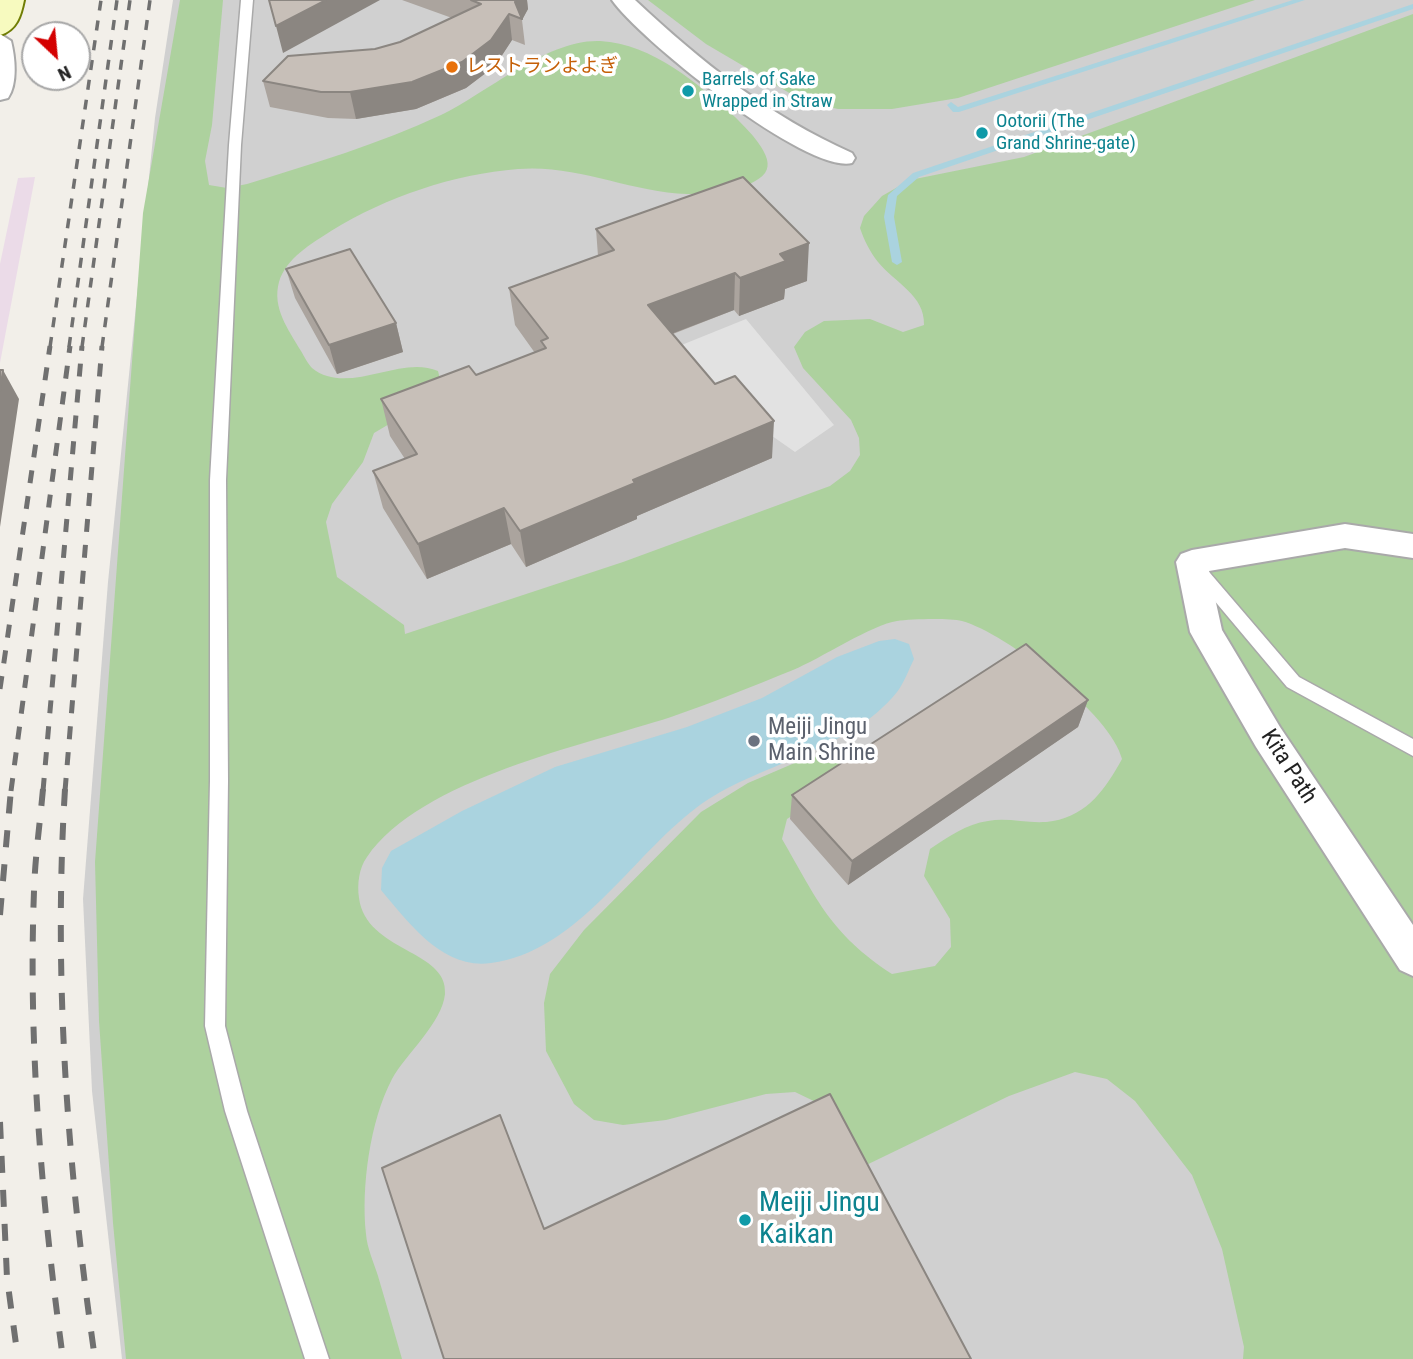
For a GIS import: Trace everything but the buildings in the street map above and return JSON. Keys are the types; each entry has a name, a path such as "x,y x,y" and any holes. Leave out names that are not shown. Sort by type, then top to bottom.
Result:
{"street":[{"path":"0,27 8,17 12,0"},
{"path":"623,0 680,54 764,118 808,144 843,158"},
{"path":"0,41 4,58 0,93"},
{"path":"1192,562 1345,536 1413,545"},
{"name":"Kita Path","path":"1192,562 1206,632 1268,737 1413,958"}],"lane":[{"path":"247,0 235,145 218,480 219,781 215,1026 236,1111 317,1359"},
{"path":"1192,562 1293,682 1413,748"}],"shaded area":[{"name":"Meiji Jingu Main Shrine","path":"173,0 1413,0 1413,1359 122,1359 92,1091 83,899 108,582 155,118"},
{"path":"35,177 0,363 0,264 18,178"},
{"path":"746,319 834,425 795,452 735,410 637,363"}],"green space":[{"name":"Meiji Jingu Main Shrine","path":"180,0 223,0 212,125 205,161 209,185 227,188 247,184 370,144 441,115 518,69 559,49 600,41 638,50 690,79 746,128 759,143 767,159 765,173 750,184 696,194 645,189 582,174 540,169 518,169 470,176 421,189 374,208 315,241 287,266 282,273 277,292 279,309 286,326 312,368 326,376 342,378 407,367 438,371 440,379 418,407 374,433 363,462 332,504 326,522 337,577 404,625 405,634 623,562 830,486 850,471 860,455 859,438 851,420 803,368 794,347 805,332 824,321 870,319 903,332 924,325 920,305 878,262 860,228 864,216 882,196 910,180 1024,157 1413,14 1413,1359 1243,1359 1244,1347 1222,1249 1192,1175 1135,1101 1107,1079 1075,1072 1009,1096 856,1170 820,1104 795,1092 766,1094 666,1120 623,1125 594,1120 574,1104 546,1051 544,1003 550,974 584,930 701,812 748,783 797,762 825,754 847,759 849,773 842,784 787,819 782,839 816,898 839,930 892,974 935,966 951,947 950,919 924,876 930,849 958,832 980,823 996,820 1045,822 1065,818 1086,806 1102,790 1122,759 1114,741 1079,699 1004,641 962,621 930,619 903,620 887,624 793,670 717,700 507,768 425,806 392,830 364,861 359,876 359,898 365,916 376,930 434,968 443,979 445,994 437,1016 398,1069 384,1096 373,1134 366,1175 365,1216 369,1250 402,1359 126,1359 113,1223 99,1021 95,862 143,213"},
{"path":"648,0 1255,0 958,98 892,109 838,109 803,101 706,44"}],"water":[{"path":"895,639 909,644 914,659 900,688 877,713 828,744 746,779 696,808 672,828 577,922 550,941 522,955 491,963 474,963 442,952 415,929 381,890 382,868 391,851 462,811 555,767 687,727 762,698 837,657 879,641"}],"waterway":[{"path":"951,105 956,110 1301,0"},
{"path":"897,262 889,217 893,195 916,175 1413,6"}],"railway":[{"path":"50,347 101,0"},
{"path":"69,347 117,0"},
{"path":"82,347 130,0"},
{"path":"102,347 150,0"},
{"path":"0,689 50,346"},
{"path":"11,791 70,346"},
{"path":"43,791 82,346"},
{"path":"65,791 102,346"},
{"path":"0,915 11,789"},
{"path":"43,789 34,891 35,1067 43,1184 63,1359"},
{"path":"65,789 61,932 65,1075 77,1217 95,1359"},
{"path":"0,1122 7,1278 18,1359"}],"place":[{"name":"レストランよよぎ","path":"452,67"},
{"name":"Barrels of Sake Wrapped in Straw","path":"688,91"},
{"name":"Ootorii (The Grand Shrine-gate)","path":"982,133"},
{"name":"Meiji Jingu Main Shrine","path":"754,741"},
{"name":"Meiji Jingu Kaikan","path":"745,1220"}]}
